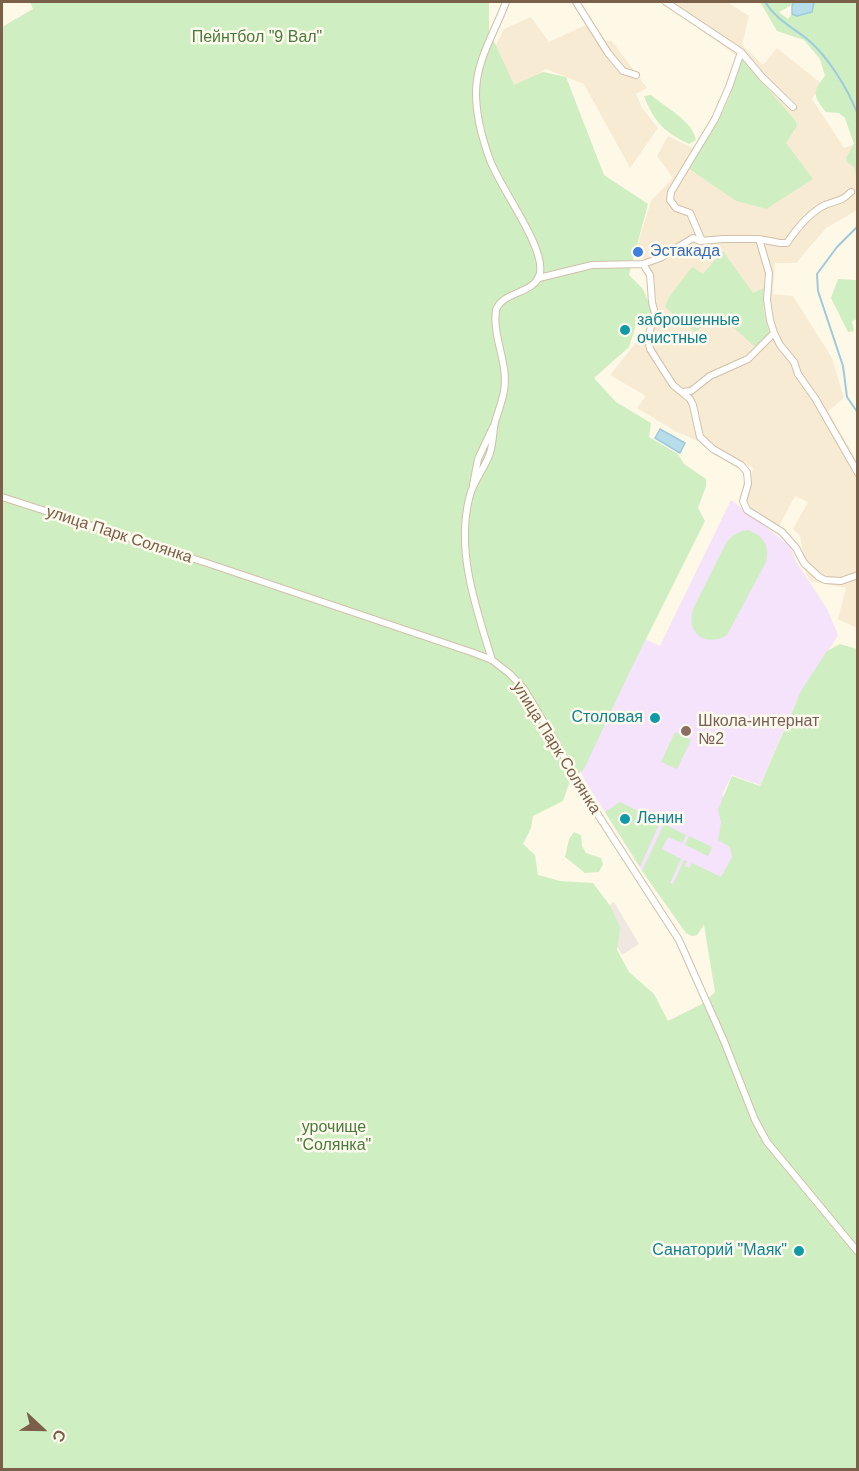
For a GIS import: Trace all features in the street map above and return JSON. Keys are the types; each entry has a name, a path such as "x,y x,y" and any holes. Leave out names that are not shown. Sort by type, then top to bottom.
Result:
{"street":[{"path":"492,660 477,611 467,561 467,515 471,491 482,474 490,452 504,390 505,374 496,310 504,299 534,285 540,270 535,247 490,161 480,123 476,94 478,70 506,2"},
{"path":"576,2 623,71 636,75"},
{"path":"666,2 741,52 762,77 793,107"},
{"path":"702,241 690,213 676,208 670,200 671,192 715,119 741,52"},
{"path":"538,278 592,265 643,264 660,258 693,238 702,241 759,239 787,243 798,227 817,210 828,204 842,201 851,192"},
{"path":"759,239 769,273 767,300 774,333 780,345 794,362 798,374 815,398 858,473"},
{"path":"643,264 650,275 655,314 648,337 650,349 673,384 693,405 698,432 705,442 741,465 747,472 743,501 747,510 782,532 810,570 825,580 841,581 855,576"},
{"path":"681,392 691,391 710,376 748,359 774,333"},
{"name":"улица Парк Солянка","path":"2,497 207,563 492,660 510,674 524,689 582,790 679,940 724,1041 754,1120 767,1142 858,1252"}],"shaded area":[{"path":"673,2 727,2 749,16 742,45 763,65 777,48 823,85 812,99 844,148 857,143 857,210 826,228 796,263 775,263 773,294 793,296 832,358 844,398 828,411 857,461 857,628 838,619 846,588 810,581 799,558 803,553 800,536 793,529 808,502 795,496 776,532 743,512 753,468 675,431 637,408 646,396 610,375 658,315 653,273 644,260 634,256 651,201 673,178 657,156 668,136 698,151 689,168 736,201 766,209 786,143 797,126 796,121 742,59 672,10"},
{"path":"531,17 549,42 592,22 606,41 612,41 647,88 636,94 642,108 658,128 630,168 584,84 546,69 514,91 494,49 504,29"},
{"name":"Школа-интернат №2","path":"731,500 790,546 795,560 827,609 838,635 795,704 760,785 732,775 722,795 749,816 753,824 697,935 692,936 686,933 642,871 574,759 640,637 660,646"},
{"path":"614,902 639,944 622,955 600,911"}],"green space":[{"name":"урочище \"Солянка\"","path":"30,2 489,2 489,30 514,85 543,72 566,77 604,175 648,204 629,275 643,289 654,316 637,322 629,347 594,378 616,402 651,423 649,437 678,454 684,464 706,479 706,486 698,508 705,521 584,769 570,781 563,801 533,816 531,828 523,844 535,855 538,875 560,881 593,883 611,907 620,928 617,950 629,972 654,994 668,1021 702,1004 715,992 704,925 697,935 692,936 686,933 642,871 664,824 686,835 682,843 668,837 662,849 681,859 670,883 673,884 684,860 687,861 685,866 689,868 692,863 721,877 732,857 730,847 718,840 721,822 718,810 732,776 760,786 801,691 827,651 840,644 857,649 857,1469 2,1470 2,27 33,9"},
{"path":"760,2 797,2 779,12 788,19 792,14 797,16 812,12 814,2 857,2 857,181 854,167 847,162 846,158 854,144 845,118 839,113 826,112 817,98 816,90 825,76 820,59 804,40 777,31"},
{"path":"742,59 796,121 797,126 786,143 813,179 766,209 736,201 688,168 720,116"},
{"path":"651,95 684,120 694,133 696,140 689,144 661,125 644,96"},
{"path":"723,251 753,293 764,288 763,308 769,333 755,347 718,313 695,332 665,307 669,297 692,267 703,274"},
{"path":"857,275 857,319 852,321 854,331 848,332 831,298 838,279 856,280"},
{"path":"747,530 762,538 767,551 766,562 727,635 719,639 705,639 699,636 692,625 693,609 726,543 735,534"},
{"path":"675,732 691,740 677,769 661,762"},
{"path":"620,802 660,822 640,867 605,812"},
{"path":"574,832 581,835 582,846 586,853 601,858 603,864 599,872 585,873 565,857 569,839"},
{"path":"689,836 712,847 708,856 685,845"}],"water":[{"path":"794,2 814,2 812,12 797,16 792,14"},
{"path":"660,429 685,443 680,453 655,438"}],"waterway":[{"path":"765,2 779,18 806,38 822,54 843,84 858,115"},
{"path":"858,226 837,247 817,274 818,291 843,366 847,397 858,413"}],"place":[{"name":"Эстакада","path":"638,252"},
{"name":"заброшенные очистные","path":"625,330"},
{"name":"Столовая","path":"655,718"},
{"name":"Школа-интернат №2","path":"686,731"},
{"name":"Ленин","path":"625,819"},
{"name":"Санаторий \"Маяк\"","path":"799,1251"}],"park label":[{"name":"Пейнтбол \"9 Вал\"","path":"257,38"}]}
